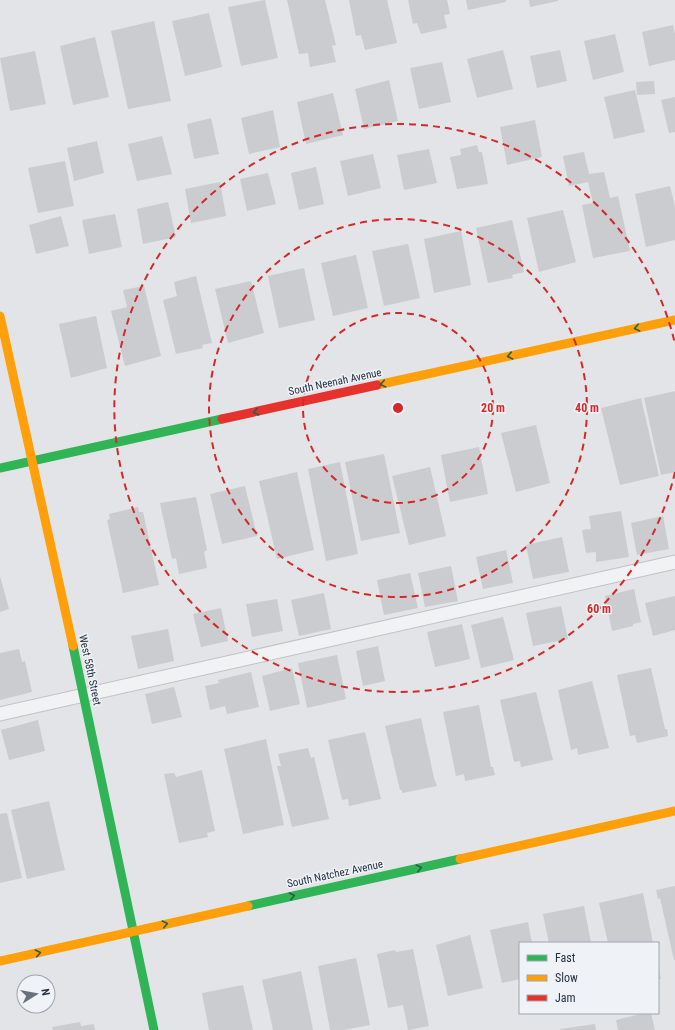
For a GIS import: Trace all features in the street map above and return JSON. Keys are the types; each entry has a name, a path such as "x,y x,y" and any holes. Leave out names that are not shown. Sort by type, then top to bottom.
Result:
{"street":[{"name":"West 58th Street","path":"0,316 84,695 132,932 154,1030"},
{"name":"South Neenah Avenue","path":"0,468 675,320"},
{"name":"South Natchez Avenue","path":"0,961 675,811"}],"lane":[{"path":"0,714 675,562"}],"building":[{"path":"265,0 278,58 241,66 228,7"},
{"path":"287,0 325,0 336,45 332,46 336,62 310,67 308,53 299,54"},
{"path":"349,0 387,0 397,43 365,50 361,35 356,36"},
{"path":"408,0 447,0 450,14 444,15 447,28 421,34 417,23 413,24"},
{"path":"466,0 506,0 506,2 468,10"},
{"path":"529,0 558,0 558,1 530,7"},
{"path":"209,13 222,67 185,76 172,21"},
{"path":"154,21 171,101 128,109 111,31"},
{"path":"673,25 675,34 675,60 649,66 642,32"},
{"path":"615,34 624,72 593,80 584,41"},
{"path":"95,37 109,97 73,105 60,46"},
{"path":"503,50 513,89 477,98 467,59"},
{"path":"560,50 567,81 537,88 530,56"},
{"path":"35,51 46,104 10,111 0,58"},
{"path":"442,62 451,102 419,109 410,68"},
{"path":"389,80 398,121 364,129 355,89"},
{"path":"654,81 655,94 637,95 636,82"},
{"path":"635,90 645,132 614,139 604,97"},
{"path":"333,93 343,135 306,144 297,102"},
{"path":"675,97 675,132 669,133 661,100"},
{"path":"273,110 280,147 249,154 241,118"},
{"path":"211,118 219,154 194,159 187,124"},
{"path":"535,120 542,157 507,165 500,127"},
{"path":"162,136 172,174 137,181 128,144"},
{"path":"97,141 104,173 74,181 67,148"},
{"path":"477,145 479,152 482,152 488,184 457,189 450,157 461,155 460,149"},
{"path":"429,149 437,183 404,190 397,155"},
{"path":"584,152 589,174 604,172 610,198 618,196 630,251 593,258 582,205 593,203 588,182 569,186 563,156"},
{"path":"373,154 381,188 348,196 340,161"},
{"path":"65,161 74,206 38,213 28,168"},
{"path":"316,167 324,204 299,210 291,173"},
{"path":"268,173 276,204 247,211 240,179"},
{"path":"220,182 226,216 191,223 185,189"},
{"path":"670,186 675,206 675,240 646,247 635,194"},
{"path":"168,202 176,237 143,244 137,209"},
{"path":"563,210 576,262 539,272 527,218"},
{"path":"115,214 122,247 89,254 82,220"},
{"path":"61,216 69,246 36,254 29,225"},
{"path":"512,220 524,272 512,275 513,278 488,283 476,228"},
{"path":"461,231 471,285 434,293 424,239"},
{"path":"408,244 420,298 384,306 372,251"},
{"path":"356,255 368,308 333,316 321,263"},
{"path":"304,268 315,320 279,328 268,276"},
{"path":"196,276 212,343 202,345 203,348 176,354 163,300 177,296 174,282"},
{"path":"251,281 264,333 228,343 215,289"},
{"path":"144,286 161,356 125,366 111,311 127,307 123,290"},
{"path":"96,316 107,368 71,378 59,324"},
{"path":"675,391 675,472 661,475 644,398"},
{"path":"641,398 659,476 620,485 601,408"},
{"path":"536,425 550,483 516,492 501,433"},
{"path":"479,447 488,494 450,502 441,455"},
{"path":"384,454 400,533 361,541 345,462"},
{"path":"340,462 358,554 326,561 308,469"},
{"path":"430,467 446,536 409,545 392,476"},
{"path":"297,472 314,550 277,559 259,481"},
{"path":"245,486 257,536 222,544 210,494"},
{"path":"196,497 207,550 204,552 207,568 179,574 176,558 172,559 160,503"},
{"path":"138,507 139,512 143,512 159,585 123,593 107,520 110,519 109,514"},
{"path":"621,511 629,557 596,562 596,552 586,553 582,530 591,529 589,516"},
{"path":"663,516 669,549 637,555 631,523"},
{"path":"562,537 569,572 533,579 526,545"},
{"path":"506,550 513,583 483,589 476,557"},
{"path":"451,566 458,601 425,607 418,573"},
{"path":"410,573 418,608 384,615 377,580"},
{"path":"0,576 9,609 0,612"},
{"path":"634,589 641,622 633,624 633,626 612,631 605,596"},
{"path":"324,593 331,629 299,636 291,600"},
{"path":"675,596 675,630 653,636 645,603"},
{"path":"277,599 283,631 252,637 246,604"},
{"path":"561,606 568,639 533,646 526,613"},
{"path":"221,608 228,641 201,647 193,614"},
{"path":"503,617 514,660 481,668 471,625"},
{"path":"462,624 470,659 435,667 427,632"},
{"path":"168,629 174,661 138,669 131,636"},
{"path":"378,646 385,681 363,686 356,651"},
{"path":"19,649 22,662 25,661 32,692 0,700 0,653"},
{"path":"337,655 346,699 307,708 298,663"},
{"path":"292,668 300,704 270,711 262,676"},
{"path":"651,668 665,729 667,729 668,736 637,743 635,735 630,736 617,675"},
{"path":"251,672 259,707 227,714 225,706 210,710 205,686 219,683 218,680"},
{"path":"592,681 609,748 578,755 577,748 571,750 558,690"},
{"path":"174,687 182,717 152,724 145,694"},
{"path":"536,692 553,760 521,767 520,761 514,762 500,700"},
{"path":"479,705 491,767 493,767 495,775 465,781 464,774 456,776 443,712"},
{"path":"421,718 437,786 402,793 402,790 400,790 385,726"},
{"path":"38,720 45,751 9,760 1,730"},
{"path":"365,732 381,799 349,806 348,799 342,800 328,740"},
{"path":"266,739 284,825 243,834 224,749"},
{"path":"308,748 311,758 314,757 329,819 292,827 277,766 281,766 278,754"},
{"path":"202,770 215,831 207,833 208,837 179,843 164,774 174,773 176,777"},
{"path":"49,801 65,870 27,879 11,810"},
{"path":"7,813 22,878 0,883 0,814"},
{"path":"675,886 674,960 660,898 658,899 656,890"},
{"path":"643,893 653,942 608,942 599,903"},
{"path":"584,906 591,942 549,942 543,914"},
{"path":"528,922 532,942 519,942 519,979 502,983 490,930"},
{"path":"470,935 483,988 448,996 436,945"},
{"path":"413,949 429,1026 408,1030 403,1005 388,1008 377,954 395,950 396,952"},
{"path":"356,958 370,1025 343,1030 330,1030 318,966"},
{"path":"301,971 313,1030 273,1030 262,980"},
{"path":"243,985 253,1030 209,1030 202,993"},
{"path":"641,1014 651,1014 655,1030 618,1030 616,1020"},
{"path":"80,1022 81,1026 94,1024 95,1030 53,1030 52,1027"},
{"path":"595,1024 596,1030 560,1030 560,1029"}],"traffic: fast":[{"path":"0,468 222,419"},
{"path":"73,646 154,1030"},
{"path":"248,906 460,859"}],"traffic: slow":[{"path":"0,316 73,646"},
{"path":"377,385 675,320"},
{"path":"460,859 675,811"},
{"path":"0,961 248,906"}],"traffic: jam":[{"path":"222,419 377,385"}]}
